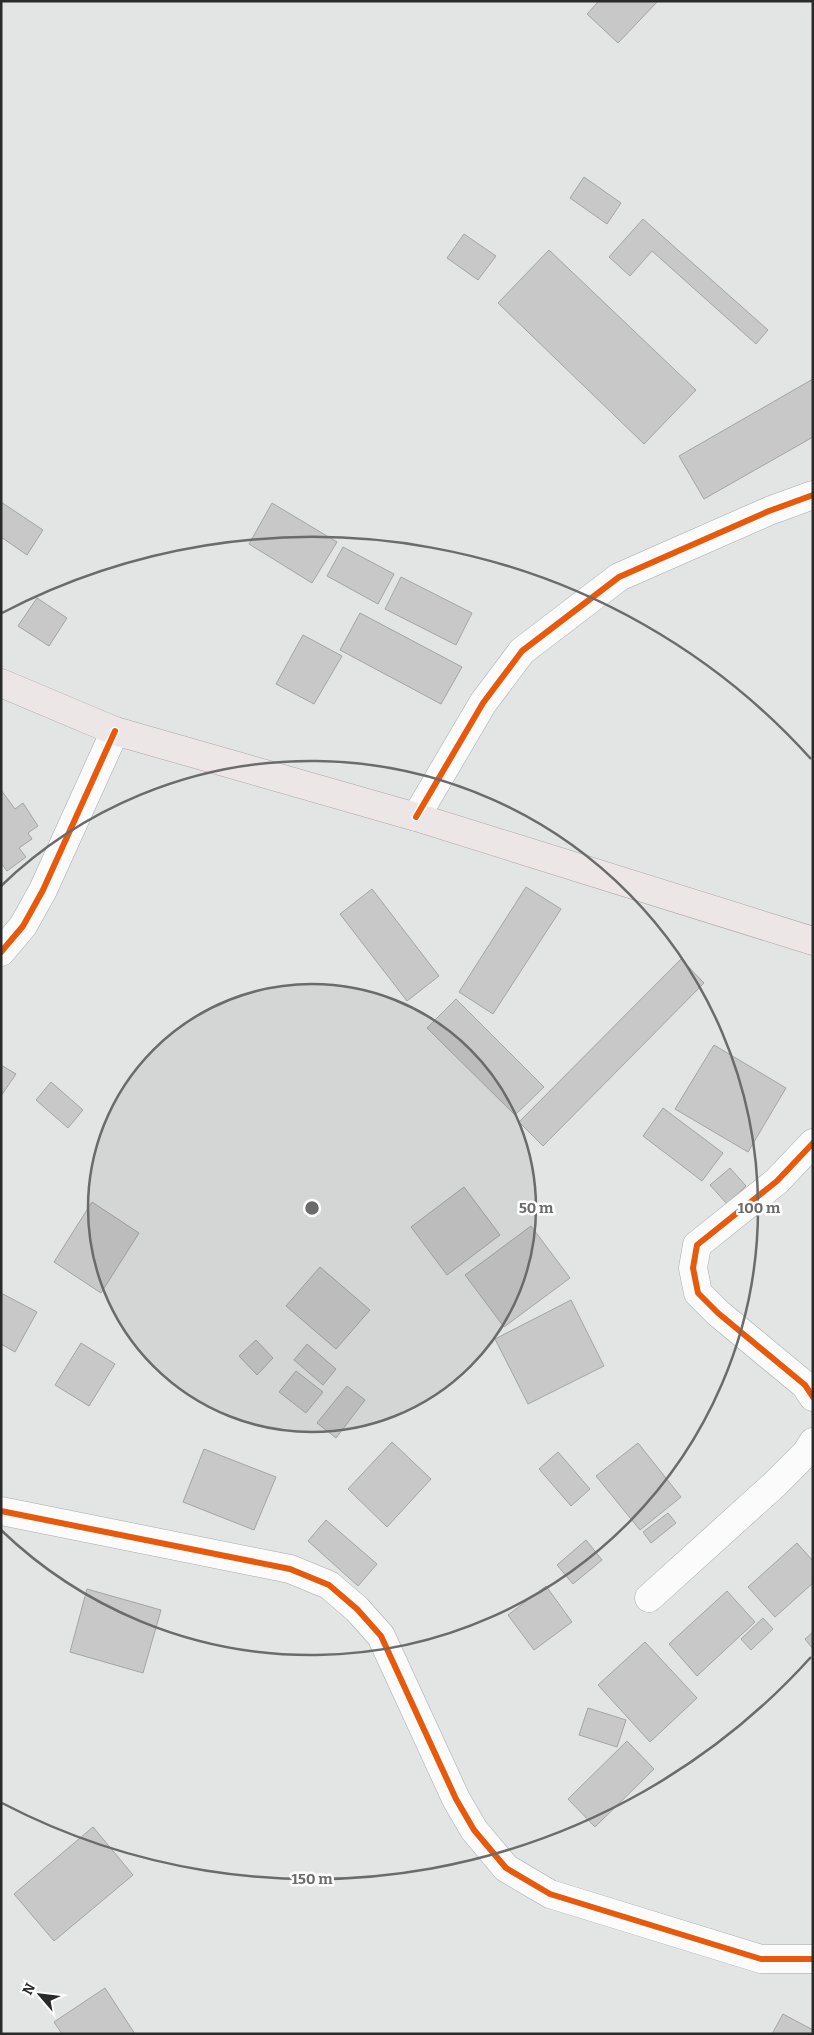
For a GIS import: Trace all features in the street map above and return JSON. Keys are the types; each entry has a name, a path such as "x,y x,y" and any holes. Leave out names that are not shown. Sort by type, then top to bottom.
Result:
{"main road":[{"path":"1,683 115,732 416,818 813,941"}],"street":[{"path":"416,818 483,703 522,651 619,577 769,511 813,495"},
{"path":"1,952 23,926 43,890 115,732"},
{"path":"813,1143 777,1181 697,1245 692,1268 698,1293 718,1314 805,1385 813,1397"},
{"path":"649,1598 775,1484 806,1453 813,1442"},
{"path":"1,1511 290,1569 329,1585 357,1609 382,1636 456,1799 474,1830 506,1868 550,1894 762,1960 813,1959"}],"building":[{"path":"599,1 658,1 618,43 587,14"},
{"path":"584,177 621,203 607,224 570,198"},
{"path":"643,219 768,330 756,344 652,251 630,276 609,257"},
{"path":"464,234 496,256 478,280 447,258"},
{"path":"549,250 696,390 644,444 498,303"},
{"path":"813,379 813,437 704,499 679,456"},
{"path":"1,502 43,530 27,555 1,537"},
{"path":"272,503 337,542 312,583 249,544"},
{"path":"343,547 394,574 378,604 327,576"},
{"path":"401,577 472,613 456,645 385,609"},
{"path":"37,598 67,618 49,646 18,626"},
{"path":"360,613 462,667 441,704 340,650"},
{"path":"303,635 342,656 314,704 276,684"},
{"path":"1,790 15,809 23,803 38,826 28,833 32,839 19,848 26,857 7,871 1,863"},
{"path":"526,887 561,909 493,1014 459,992"},
{"path":"372,889 439,976 407,1001 340,914"},
{"path":"681,959 704,983 543,1146 519,1122"},
{"path":"456,999 544,1087 515,1115 427,1028"},
{"path":"714,1045 786,1088 748,1152 675,1109"},
{"path":"1,1065 16,1074 1,1096"},
{"path":"51,1082 83,1110 68,1128 36,1100"},
{"path":"663,1108 723,1153 702,1181 643,1136"},
{"path":"730,1168 746,1186 727,1204 710,1185"},
{"path":"464,1187 500,1235 447,1275 411,1227"},
{"path":"92,1202 139,1233 101,1293 54,1262"},
{"path":"531,1226 570,1278 504,1327 465,1275"},
{"path":"320,1267 370,1310 336,1349 286,1306"},
{"path":"1,1293 37,1312 15,1352 1,1344"},
{"path":"571,1300 604,1366 528,1404 495,1339"},
{"path":"256,1340 273,1358 257,1375 239,1356"},
{"path":"81,1343 115,1364 89,1406 55,1385"},
{"path":"307,1344 336,1369 323,1385 294,1360"},
{"path":"296,1371 323,1392 306,1413 279,1392"},
{"path":"347,1386 365,1400 336,1438 317,1423"},
{"path":"392,1442 431,1479 387,1527 348,1489"},
{"path":"638,1443 681,1497 640,1530 596,1476"},
{"path":"204,1449 276,1477 254,1530 183,1502"},
{"path":"558,1452 590,1489 571,1506 539,1469"},
{"path":"668,1513 676,1523 651,1543 643,1532"},
{"path":"326,1520 377,1564 358,1586 308,1541"},
{"path":"586,1540 602,1560 573,1584 557,1565"},
{"path":"797,1543 813,1561 813,1583 775,1617 748,1587"},
{"path":"546,1586 572,1622 534,1650 508,1615"},
{"path":"87,1589 161,1610 143,1673 70,1652"},
{"path":"727,1591 755,1622 697,1676 669,1644"},
{"path":"763,1618 773,1629 751,1650 741,1639"},
{"path":"813,1632 813,1649 805,1639"},
{"path":"645,1642 697,1698 650,1742 598,1685"},
{"path":"588,1708 626,1720 617,1747 579,1735"},
{"path":"627,1741 654,1769 595,1827 568,1799"},
{"path":"93,1827 133,1875 54,1941 14,1894"},
{"path":"105,1988 135,2034 62,2034 54,2022"},
{"path":"783,2014 813,2030 813,2034 772,2034"}],"cycle path":[{"path":"416,817 483,703 522,651 619,577 769,511 813,495"},
{"path":"1,952 23,926 43,890 115,731"},
{"path":"813,1143 777,1181 697,1245 693,1268 698,1293 718,1313 805,1385 813,1397"},
{"path":"1,1511 290,1569 329,1585 357,1609 381,1636 456,1799 474,1830 506,1868 550,1894 761,1959 813,1959"}]}
